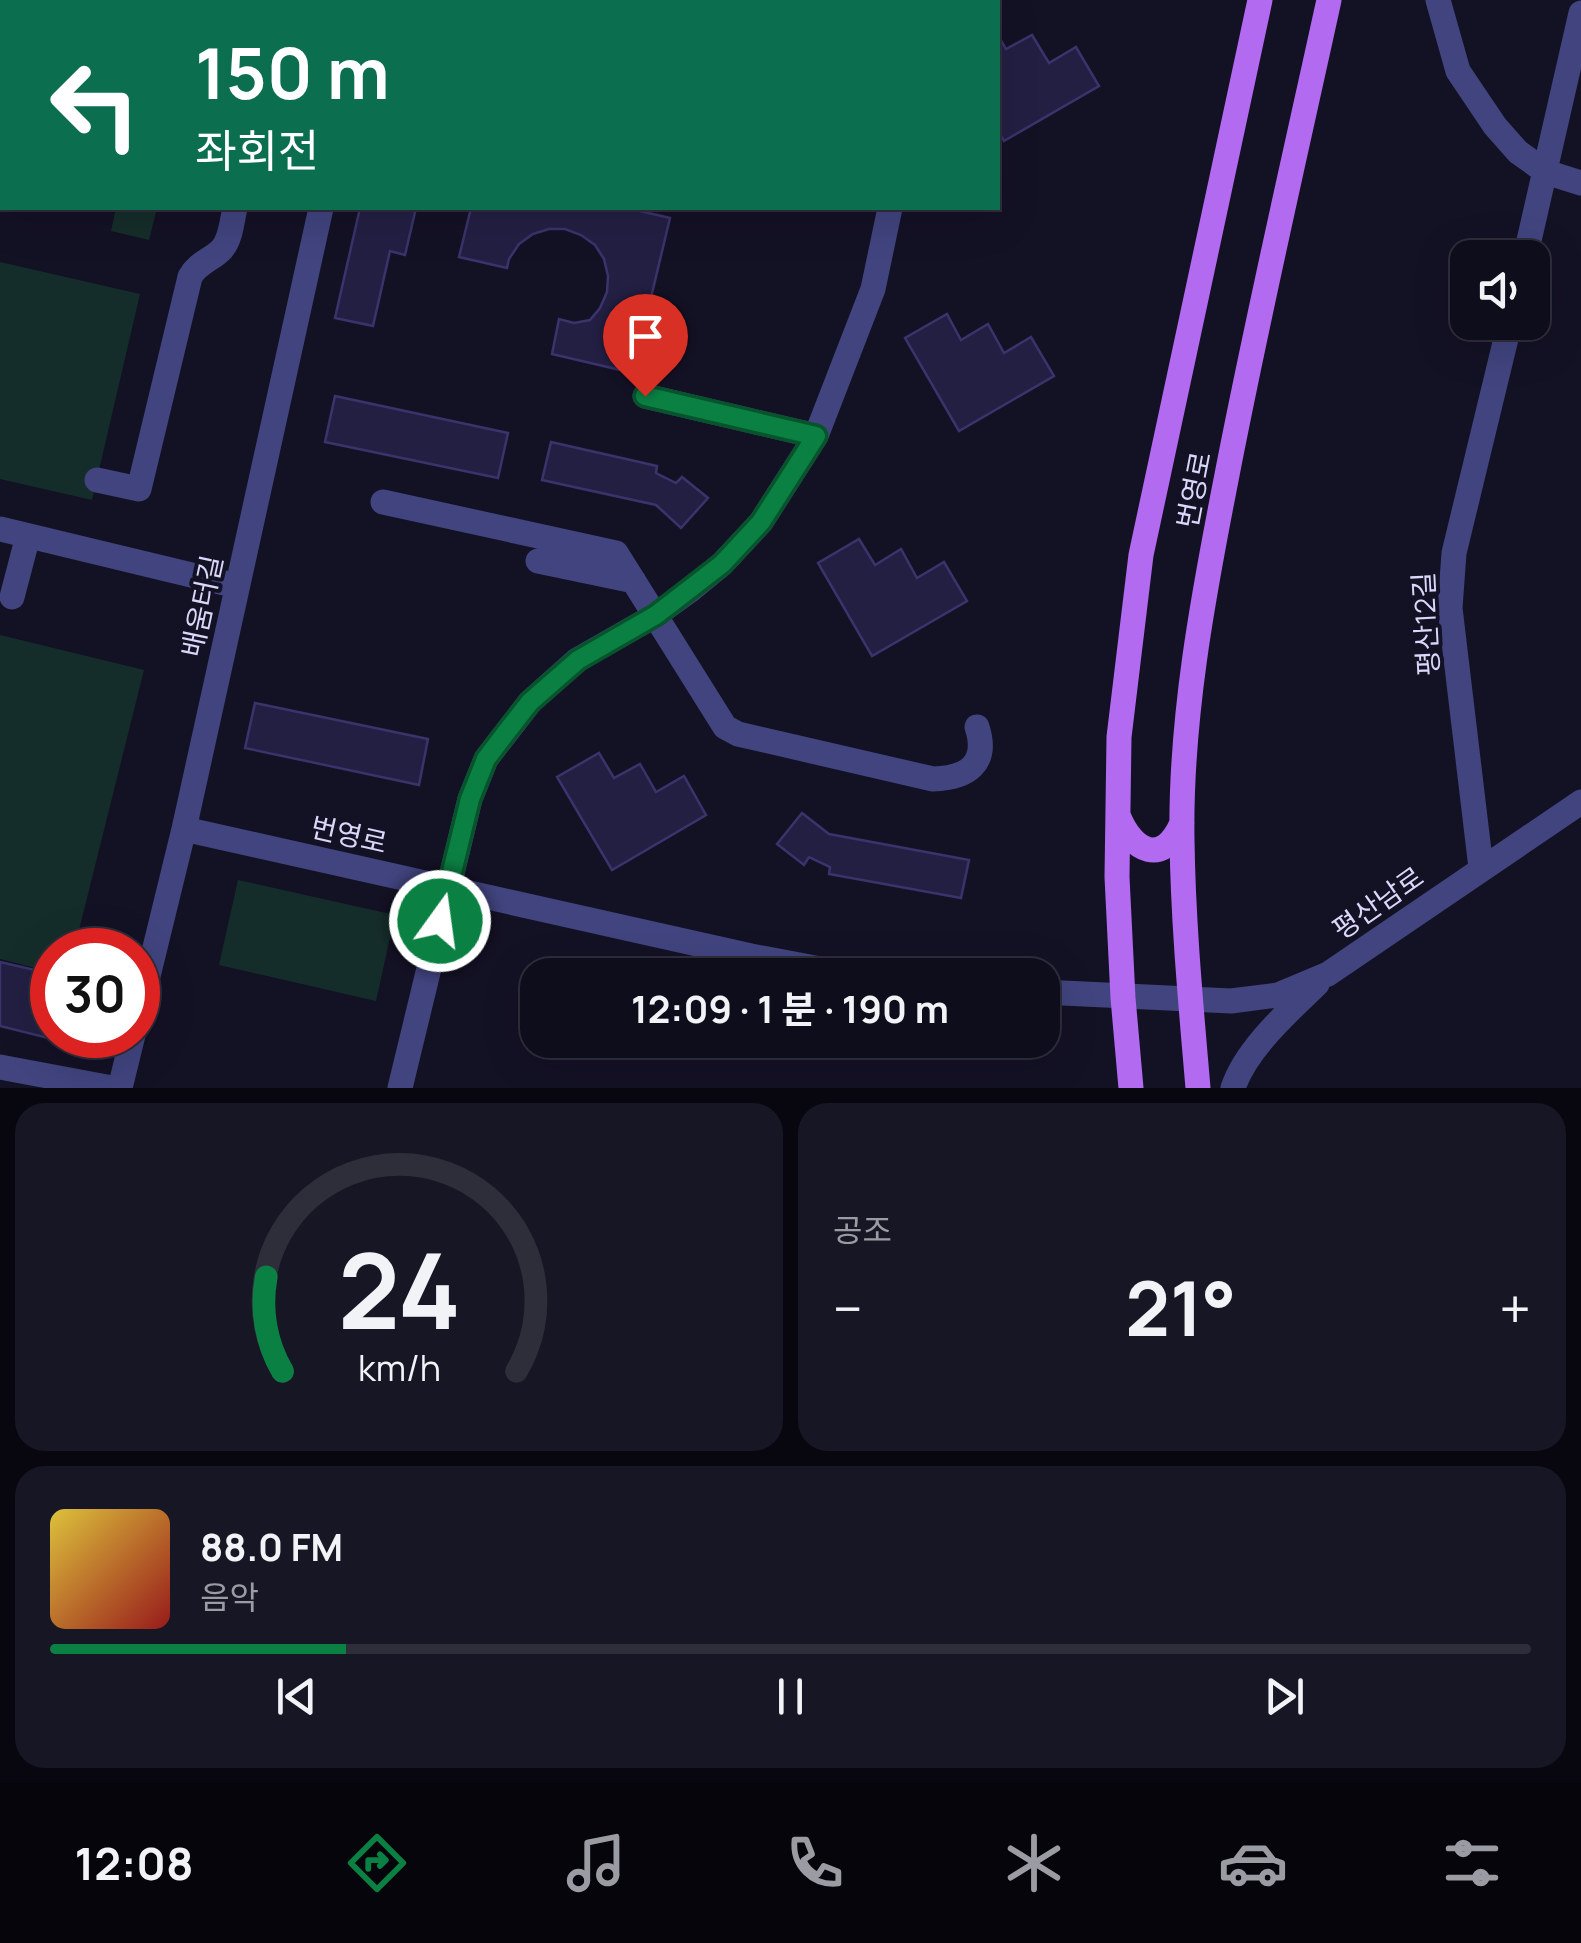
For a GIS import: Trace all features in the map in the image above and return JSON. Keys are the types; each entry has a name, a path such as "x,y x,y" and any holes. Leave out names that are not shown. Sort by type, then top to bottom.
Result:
{"main road":[{"path":"1130,1088 1117,877 1119,737 1141,555 1260,0"},
{"name":"번영로","path":"1198,1088 1182,822 1195,656 1240,405 1329,0"},
{"path":"1118,815 1125,833 1150,849 1164,849 1182,822"}],"street":[{"path":"1438,0 1458,71 1495,126 1518,152 1546,172 1581,182"},
{"path":"1529,240 1581,13"},
{"path":"97,480 139,489 190,277 198,265 222,250 234,210"},
{"name":"배움터길","path":"160,928 320,210"},
{"path":"400,1088 470,799 486,759 530,702 578,660 656,615 722,564 761,522 816,436 873,289 890,210"},
{"name":"평산12길","path":"1481,868 1450,582 1506,340"},
{"path":"645,396 816,436"},
{"path":"383,502 616,553 724,726 738,734 932,779 962,774 974,765 981,754 978,727"},
{"path":"0,529 237,586"},
{"path":"12,598 28,536"},
{"path":"538,560 634,581"},
{"name":"평산남로","path":"1190,1000 1231,1002 1278,995 1328,974 1581,802"},
{"name":"번영로","path":"184,829 761,958"},
{"path":"1233,1088 1238,1074 1278,1022 1328,974"},
{"path":"1060,993 1190,1000"},
{"path":"120,1088 127,1058"},
{"path":"0,1066 112,1088"}],"green space":[{"path":"116,210 156,210 149,240 111,231"},
{"path":"0,262 140,294 92,500 0,479"},
{"path":"0,635 144,670 80,928 30,928 30,966 0,959"},
{"path":"238,880 395,915 376,1001 219,965"}],"building":[{"path":"1032,35 1049,63 1076,47 1099,86 1004,141 1000,134 1000,38 1006,49"},
{"path":"360,210 416,210 405,255 390,251 373,326 335,318"},
{"path":"471,210 636,210 670,218 633,373 552,354 559,319 574,323 590,320 607,292 604,259 595,245 581,235 565,229 533,234 519,244 507,268 459,257"},
{"path":"947,314 961,340 988,324 1004,353 1031,337 1054,376 959,431 905,338"},
{"path":"335,396 508,433 498,478 325,442"},
{"path":"551,442 657,466 656,473 676,483 682,477 708,498 681,528 656,505 542,480"},
{"path":"859,539 875,565 901,549 917,578 944,562 967,601 872,656 818,563"},
{"path":"255,703 428,739 419,785 245,748"},
{"path":"599,753 614,778 640,764 656,792 684,776 706,815 612,870 557,777"},
{"path":"802,813 829,834 969,860 961,898 829,874 830,867 809,857 804,865 777,844"},
{"path":"0,962 30,969 30,1034 0,1026"}],"route":[{"path":"440,921 470,799 486,759 508,730 530,702 578,660 656,615 722,564 761,522 816,436 645,396"}]}
